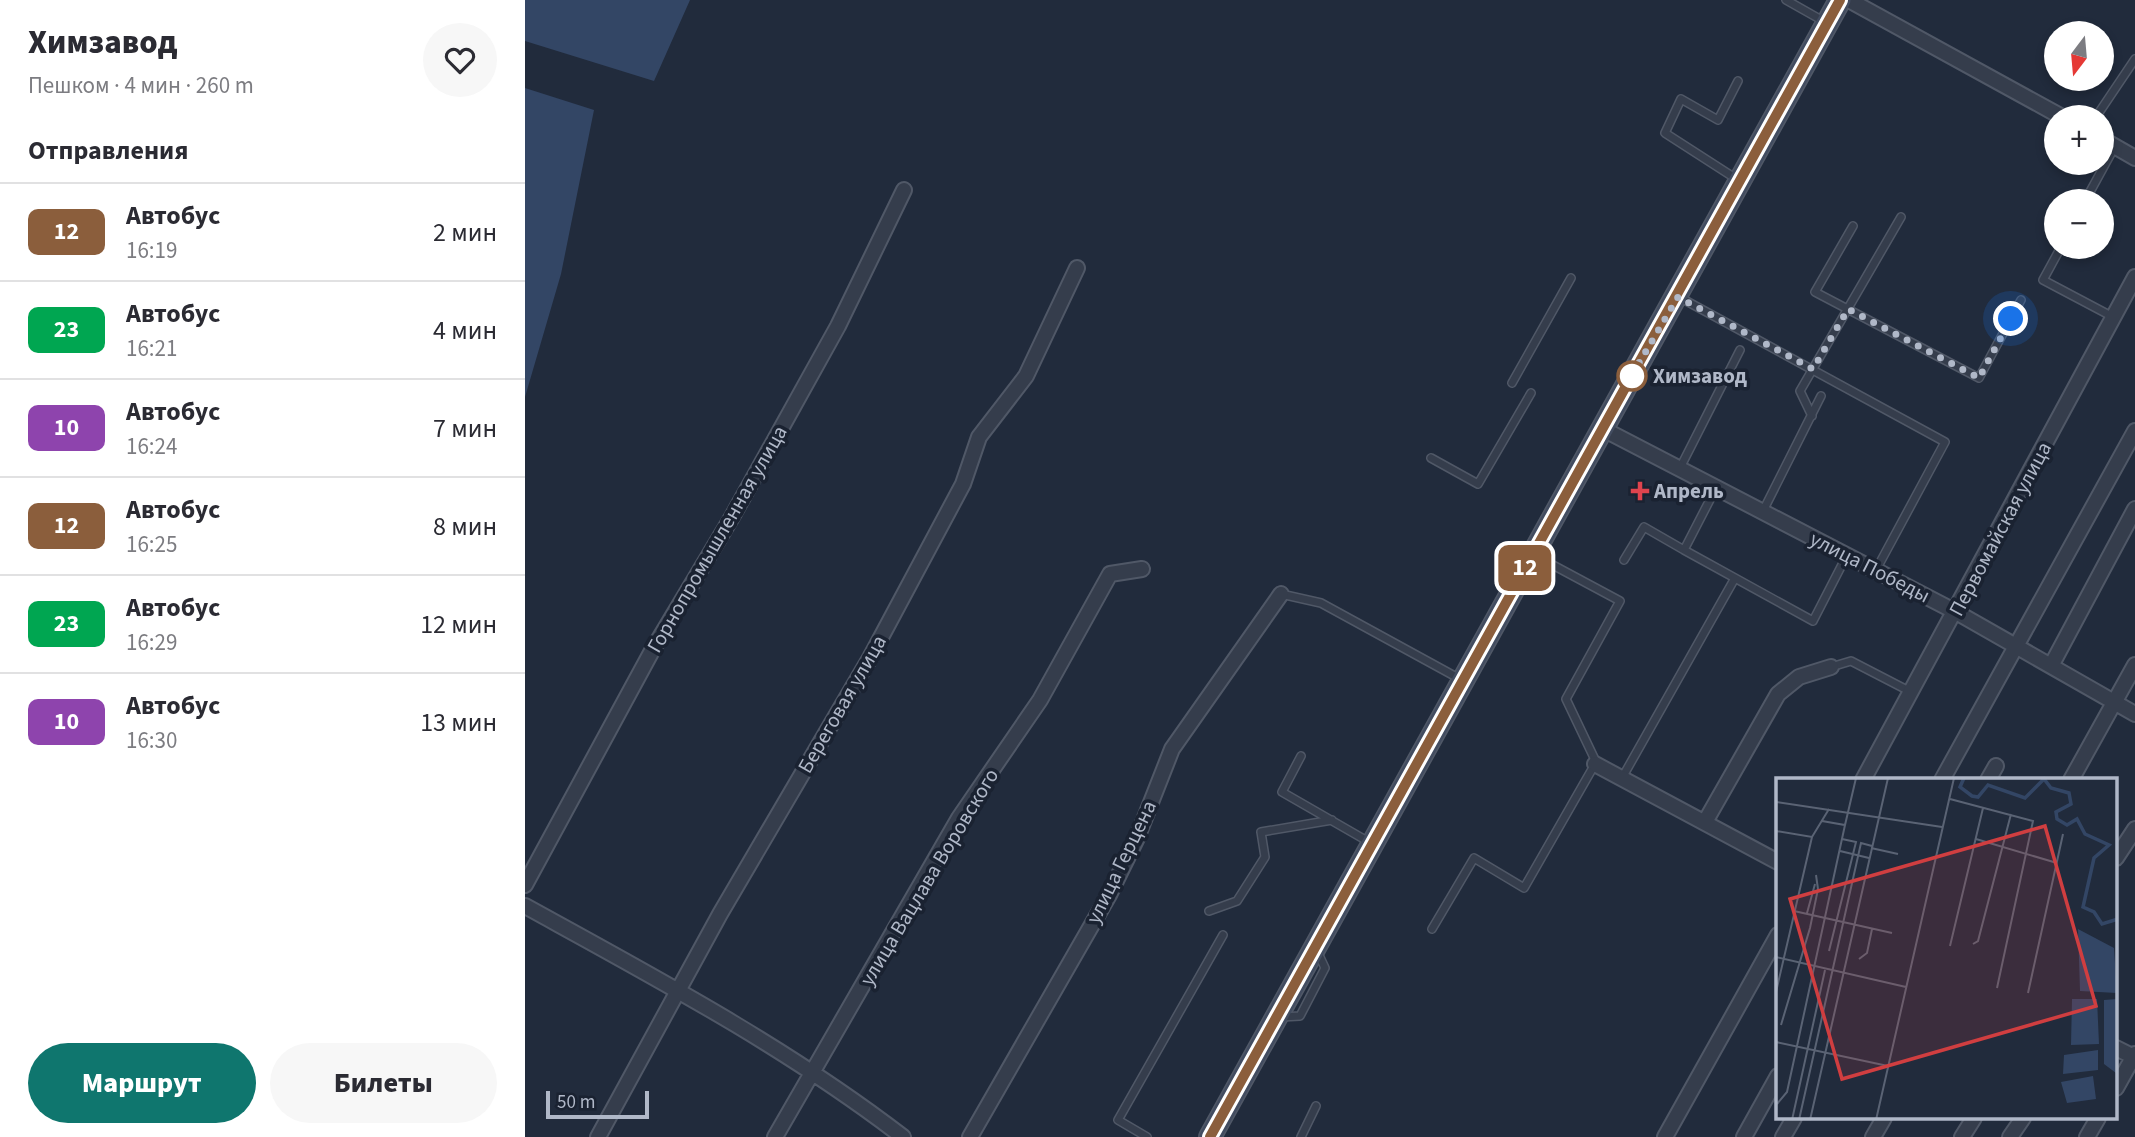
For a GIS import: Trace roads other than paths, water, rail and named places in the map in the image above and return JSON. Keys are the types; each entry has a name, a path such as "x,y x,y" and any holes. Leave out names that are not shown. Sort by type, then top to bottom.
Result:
{"main road":[{"path":"1210,1137 1601,428 1742,182 1840,0"}],"street":[{"path":"1849,0 2044,107"},
{"path":"2114,146 2135,158"},
{"name":"Горнопромышленная улица","path":"525,885 653,649 732,517 838,326 904,190"},
{"name":"Береговая улица","path":"598,1137 679,990 870,659 963,484 979,437 1025,376 1077,268"},
{"name":"Первомайская улица","path":"1864,778 2135,277"},
{"name":"улица Победы","path":"1601,428 1956,612 2135,714"},
{"path":"1943,778 2135,430"},
{"path":"2051,666 2135,509"},
{"name":"улица Вацлава Воровского","path":"775,1137 960,818 1040,700 1110,574 1142,569"},
{"name":"улица Герцена","path":"970,1137 1109,895 1137,838 1173,749 1281,594"},
{"path":"2072,778 2135,665"},
{"path":"1705,822 1778,694 1799,677 1831,667"},
{"path":"1596,765 1776,861"},
{"path":"1989,778 1996,766"},
{"path":"2117,856 2135,829"},
{"path":"525,905 679,990 811,1071 843,1091 903,1137"},
{"path":"1665,1137 1776,939"},
{"path":"2117,1048 2134,1056 2117,1086"},
{"path":"1744,1137 1776,1080"},
{"path":"1783,1137 1793,1120"},
{"path":"1873,1137 1883,1120"},
{"path":"1962,1137 1973,1120"},
{"path":"2010,1137 2022,1120"},
{"path":"2087,1137 2097,1120"}],"lane":[{"path":"1786,0 1828,24"},
{"path":"2104,105 2135,60"},
{"path":"1738,80 1718,120 1681,99 1665,134 1742,182"},
{"path":"1812,416 1800,391 1901,217"},
{"path":"1853,226 1815,292 1979,378 2021,300"},
{"path":"2054,259 2043,280 2113,317"},
{"path":"1512,383 1571,278"},
{"path":"1678,297 1945,442 1876,570"},
{"path":"1680,469 1739,350"},
{"path":"1431,458 1478,484 1531,393"},
{"path":"1763,512 1821,396"},
{"path":"1684,550 1716,488"},
{"path":"1624,560 1644,527 1813,621 1847,555"},
{"path":"1431,929 1474,858 1524,888 1596,765 1566,699 1619,601 1532,554"},
{"path":"1622,779 1735,579"},
{"path":"1281,594 1321,603 1463,680"},
{"path":"1831,667 1851,661 1912,692"},
{"path":"1301,756 1282,792 1373,844"},
{"path":"1209,911 1237,901 1265,858 1261,832 1332,820"},
{"path":"1147,1137 1118,1120 1223,936"},
{"path":"1301,1137 1316,1106"}],"water":[{"path":"525,0 690,0 654,81 525,41"},
{"path":"525,88 594,110 561,274 525,397"}],"place":[{"name":"Химзавод","path":"1632,376"},
{"name":"Апрель","path":"1640,491"}]}
